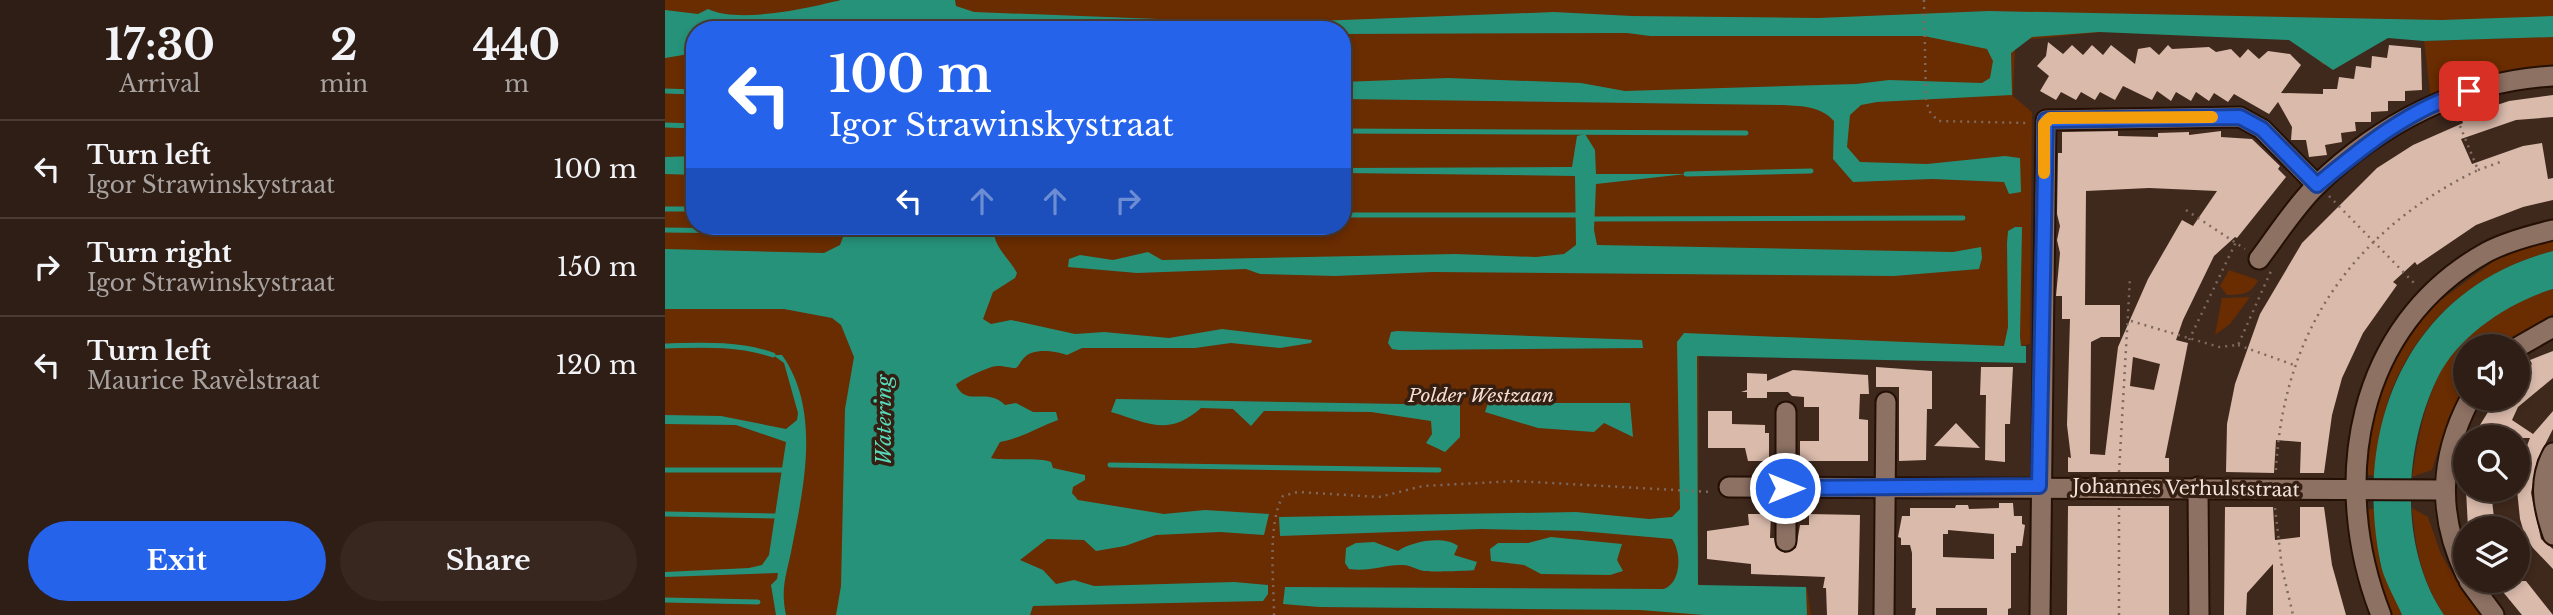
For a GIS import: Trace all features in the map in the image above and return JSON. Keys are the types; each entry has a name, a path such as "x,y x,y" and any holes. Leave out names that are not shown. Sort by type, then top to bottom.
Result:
{"street":[{"path":"2259,259 2317,185 2379,134 2448,97 2512,78 2553,76"},
{"path":"2040,615 2044,124 2050,118 2240,117 2262,129 2317,185"},
{"path":"2381,615 2361,554 2360,433 2372,386 2396,340 2427,296 2489,251 2553,230"},
{"path":"2530,340 2553,327"},
{"path":"1884,615 1886,402"},
{"path":"2453,546 2443,490 2450,445 2465,411"},
{"path":"1786,412 1786,541"},
{"path":"2553,453 2543,483 2544,510 2553,535"},
{"name":"Johannes Verhulststraat","path":"1729,487 2039,486 2443,490"},
{"path":"2198,487 2199,615"},
{"path":"2478,593 2494,615"}],"path":[{"path":"1923,0 1926,101 1930,112 1938,121 2044,124"},
{"path":"2448,97 2478,170"},
{"path":"2293,615 2277,541 2276,488 2284,400 2295,365 2328,296 2374,240 2414,206 2478,170 2503,161"},
{"path":"2317,185 2427,296"},
{"path":"2186,210 2236,242 2272,272 2238,345"},
{"path":"2189,340 2236,242"},
{"path":"2119,615 2122,382 2130,321 2130,278"},
{"path":"2130,321 2218,347 2238,345 2295,365"},
{"path":"1274,615 1274,531 1278,506 1283,496 1298,492 1379,497 1423,486 1515,481 1707,492"}],"green space":[{"name":"Polder Westzaan","path":"665,0 2553,0 2553,67 2431,100 2424,41 2515,38 2389,32 2323,65 2291,32 2102,32 2024,40 2015,49 2013,96 2032,112 2030,344 2021,346 2017,360 1703,353 1699,357 1698,583 1703,587 1807,588 1811,615 665,615"},
{"path":"2553,238 2553,251 2501,270 2478,284 2437,318 2420,339 2405,362 2389,398 2375,476 2363,474 2378,389 2426,311 2495,260"},
{"path":"2229,270 2258,280 2253,288 2245,293 2227,295 2220,286"},
{"path":"2553,289 2553,314 2519,334 2472,334 2502,311"},
{"path":"2250,297 2230,324 2215,335 2222,298"},
{"path":"2453,353 2453,410 2432,470 2412,477 2424,414 2432,390"},
{"path":"2375,508 2380,564 2402,615 2388,615 2386,611 2362,511"},
{"path":"2412,508 2428,517 2441,554 2453,574 2453,593 2464,593 2481,615 2444,615 2430,590 2415,537"}],"water":[{"path":"841,0 955,0 956,6 974,12 1210,21 686,21 686,54 665,58 665,10 698,14 708,9 721,13 755,15"},
{"path":"1989,11 2441,20 2553,16 2553,37 2424,41 2388,38 2333,70 2289,40 2099,32 2032,37 2011,53 2012,95 1877,102 1861,105 1850,115 1847,147 1860,162 1927,164 2005,156 2020,158 2021,192 2009,194 2004,182 1932,179 1853,182 1833,159 1834,121 1816,109 1802,106 1351,99 1351,82 1448,78 1581,83 1625,91 1856,84 1889,80 1982,83 1990,78 1993,61 1987,49 1924,36 1650,36 1627,33 1351,34 1351,21 1316,21 1554,12 1632,16 1818,18"},
{"path":"1585,134 1595,150 1596,174 1686,174 1596,184 1594,230 1597,245 1953,252 1981,247 1979,269 1894,276 1433,272 1335,276 1260,274 1246,269 1137,273 1068,267 1069,259 1080,255 1113,260 1148,252 1162,260 1455,254 1536,257 1564,254 1576,245 1575,176 1351,173 1351,168 1572,167 1577,136"},
{"path":"686,156 686,175 665,174 665,157"},
{"path":"2022,227 2020,337 2021,346 2026,346 2026,363 1697,356 1698,585 1806,587 1807,615 1704,615 1640,610 1319,607 1283,604 1285,587 1664,589 1670,586 1678,567 1677,552 1672,539 1580,531 1481,529 1280,536 1279,517 1576,512 1649,519 1672,517 1680,509 1677,342 1684,333 2004,346 2008,327 2008,231"},
{"name":"Watering","path":"844,235 994,235 998,246 1017,273 1015,278 993,292 983,319 991,324 1011,320 1075,334 1104,332 1169,338 1222,329 1312,340 1311,343 1280,348 1231,343 1195,348 1082,348 1067,355 1038,351 1027,355 1016,368 995,366 956,385 960,392 966,395 991,397 1005,405 1016,403 1033,412 1056,412 1058,420 1022,436 1000,442 991,458 1046,461 1051,462 1053,468 1085,475 1085,480 1073,487 1072,493 1078,500 1164,514 1205,510 1269,514 1264,535 1220,532 1156,535 1125,546 1096,551 1084,540 1047,539 1020,560 1043,570 1056,584 1074,580 1094,586 1234,582 1268,585 1268,594 1263,601 1033,606 1030,615 836,615 841,586 845,409 854,357 841,325 832,318 784,309 665,309 665,249 824,253 840,245"},
{"path":"2553,251 2553,289 2519,302 2472,334 2453,334 2453,354 2437,379 2426,407 2417,436 2412,467 2413,530 2419,560 2429,589 2444,615 2402,615 2386,582 2380,561 2374,510 2376,460 2385,412 2403,368 2428,329 2462,296 2503,269"},
{"path":"1391,332 1642,340 1643,348 1399,350 1392,349 1388,343"},
{"path":"773,355 782,355 794,377 802,400 805,424 804,474 784,588 786,615 776,615 771,585 777,579 778,573 665,577 665,572 749,568 762,565 769,555 786,442 736,425 665,424 665,415 721,416 786,429 797,420 798,413 784,363"},
{"path":"1116,399 1460,405 1460,437 1445,452 1426,443 1432,434 1431,421 1371,412 1264,411 1251,426 1233,409 1201,408 1178,422 1158,425 1111,412"},
{"path":"1488,403 1630,403 1633,437 1604,423 1594,432 1538,428 1485,412"},
{"path":"1551,537 1622,544 1617,560 1623,571 1610,575 1541,574 1524,565 1491,561 1490,549 1498,543 1528,543"},
{"path":"1444,541 1458,546 1454,555 1477,562 1474,570 1465,571 1424,571 1403,565 1364,570 1349,569 1345,563 1346,548 1356,543 1374,542 1398,551 1419,543"}],"building":[{"path":"2048,42 2063,54 2072,45 2083,55 2092,45 2103,55 2111,45 2135,64 2138,49 2150,47 2159,55 2168,45 2172,49 2209,47 2216,52 2231,49 2240,58 2248,49 2259,59 2268,51 2290,54 2301,65 2281,93 2323,94 2323,89 2337,89 2339,77 2354,79 2356,66 2371,68 2372,56 2387,58 2389,45 2421,48 2422,90 2405,91 2405,101 2388,101 2388,111 2371,112 2371,122 2355,122 2356,131 2341,133 2342,142 2325,145 2327,155 2309,157 2306,140 2291,140 2292,127 2278,102 2269,114 2234,94 2228,102 2214,93 2209,101 2196,92 2191,101 2176,92 2171,101 2157,91 2152,100 2123,86 2115,100 2100,92 2095,100 2081,92 2076,100 2061,92 2056,100 2040,91 2049,76 2037,66 2046,56"},
{"path":"2553,95 2553,117 2516,120 2461,139 2472,164 2523,146 2542,143 2548,179 2553,178 2553,200 2523,207 2476,225 2417,265 2415,262 2393,282 2397,285 2363,333 2342,378 2332,415 2324,473 2300,473 2301,442 2276,440 2274,473 2226,472 2227,424 2235,384 2260,314 2302,243 2377,168 2413,145 2463,123 2461,117 2509,101"},
{"path":"2118,131 2118,136 2158,137 2158,133 2189,132 2189,135 2221,131 2221,137 2252,139 2280,166 2278,169 2286,177 2237,238 2214,256 2183,320 2176,340 2188,343 2165,458 2169,458 2169,472 2068,472 2068,457 2071,458 2067,425 2070,319 2062,319 2062,296 2056,296 2060,253 2057,240 2060,226 2057,214 2058,153 2062,153 2062,132","holes":["2149,188 2217,191 2193,226 2182,220 2148,279 2118,347 2105,455 2090,454 2091,342 2101,337 2120,337 2120,305 2085,305 2086,191","2133,357 2160,364 2154,390 2130,386"]},
{"path":"2553,351 2553,378 2530,397 2532,364 2530,360"},
{"path":"1876,367 1932,371 1932,409 1927,409 1926,460 1899,461 1899,387 1876,387"},
{"path":"1981,367 2013,367 2010,424 2005,424 2005,462 1985,460 1986,395 1980,395"},
{"path":"1793,370 1868,375 1869,394 1860,394 1859,419 1868,420 1868,461 1800,461 1800,441 1819,441 1819,407 1804,407 1804,397 1792,396 1788,392 1767,392 1767,398 1747,398 1747,392 1741,392 1747,390 1747,373 1767,374 1767,381"},
{"path":"1708,411 1732,411 1732,424 1765,425 1765,433 1769,433 1769,461 1748,461 1745,448 1708,448"},
{"path":"2489,411 2516,411 2512,420 2520,425 2480,425"},
{"path":"2553,411 2553,429 2537,460 2531,493 2541,539 2553,549 2553,569 2530,544 2530,516 2520,516 2518,502 2530,502 2530,432 2533,434"},
{"path":"1956,423 1980,448 1934,446"},
{"path":"2467,502 2492,502 2494,516 2467,516"},
{"path":"1999,503 2013,503 2014,516 2022,516 2022,524 2025,525 2022,546 2016,546 2016,553 2011,553 2011,608 2008,609 2008,615 1987,615 1987,608 1936,608 1936,615 1915,615 1916,608 1912,608 1912,553 1910,545 1901,545 1901,538 1898,537 1902,516 1910,516 1910,508 1955,508 1956,505 1968,505 1969,509 1999,508","holes":["1948,530 1994,534 1994,559 1943,557 1943,534 1948,534"]},
{"path":"2068,506 2169,506 2169,615 2067,615"},
{"path":"2225,507 2273,507 2275,540 2300,537 2300,507 2324,507 2332,565 2346,615 2273,615 2273,564 2247,593 2246,615 2224,615"},
{"path":"1748,514 1771,514 1770,538 1774,538 1776,548 1785,553 1796,548 1800,525 1809,525 1809,514 1860,515 1858,615 1827,615 1826,588 1823,588 1825,577 1751,574 1751,564 1707,559 1707,531 1749,525"},
{"path":"2530,586 2553,615 2522,615 2504,593 2530,593"}],"waterway":[{"path":"665,91 686,92"},
{"path":"665,125 686,126"},
{"path":"1351,131 1746,133"},
{"path":"1686,174 1811,171"},
{"path":"665,209 686,209"},
{"path":"1351,215 1576,215"},
{"path":"1594,219 1963,218"},
{"path":"665,230 686,230"},
{"path":"665,346 733,347 773,355"},
{"path":"1110,465 1439,470"},
{"path":"665,470 782,470"},
{"path":"665,514 776,516"},
{"path":"665,600 758,602"}],"slow traffic":[{"path":"2044,173 2044,124 2050,118 2212,117"}],"route":[{"path":"1785,488 2039,486 2046,120 2059,117 2240,117 2262,129 2317,185 2379,134 2448,97 2469,91"}]}
